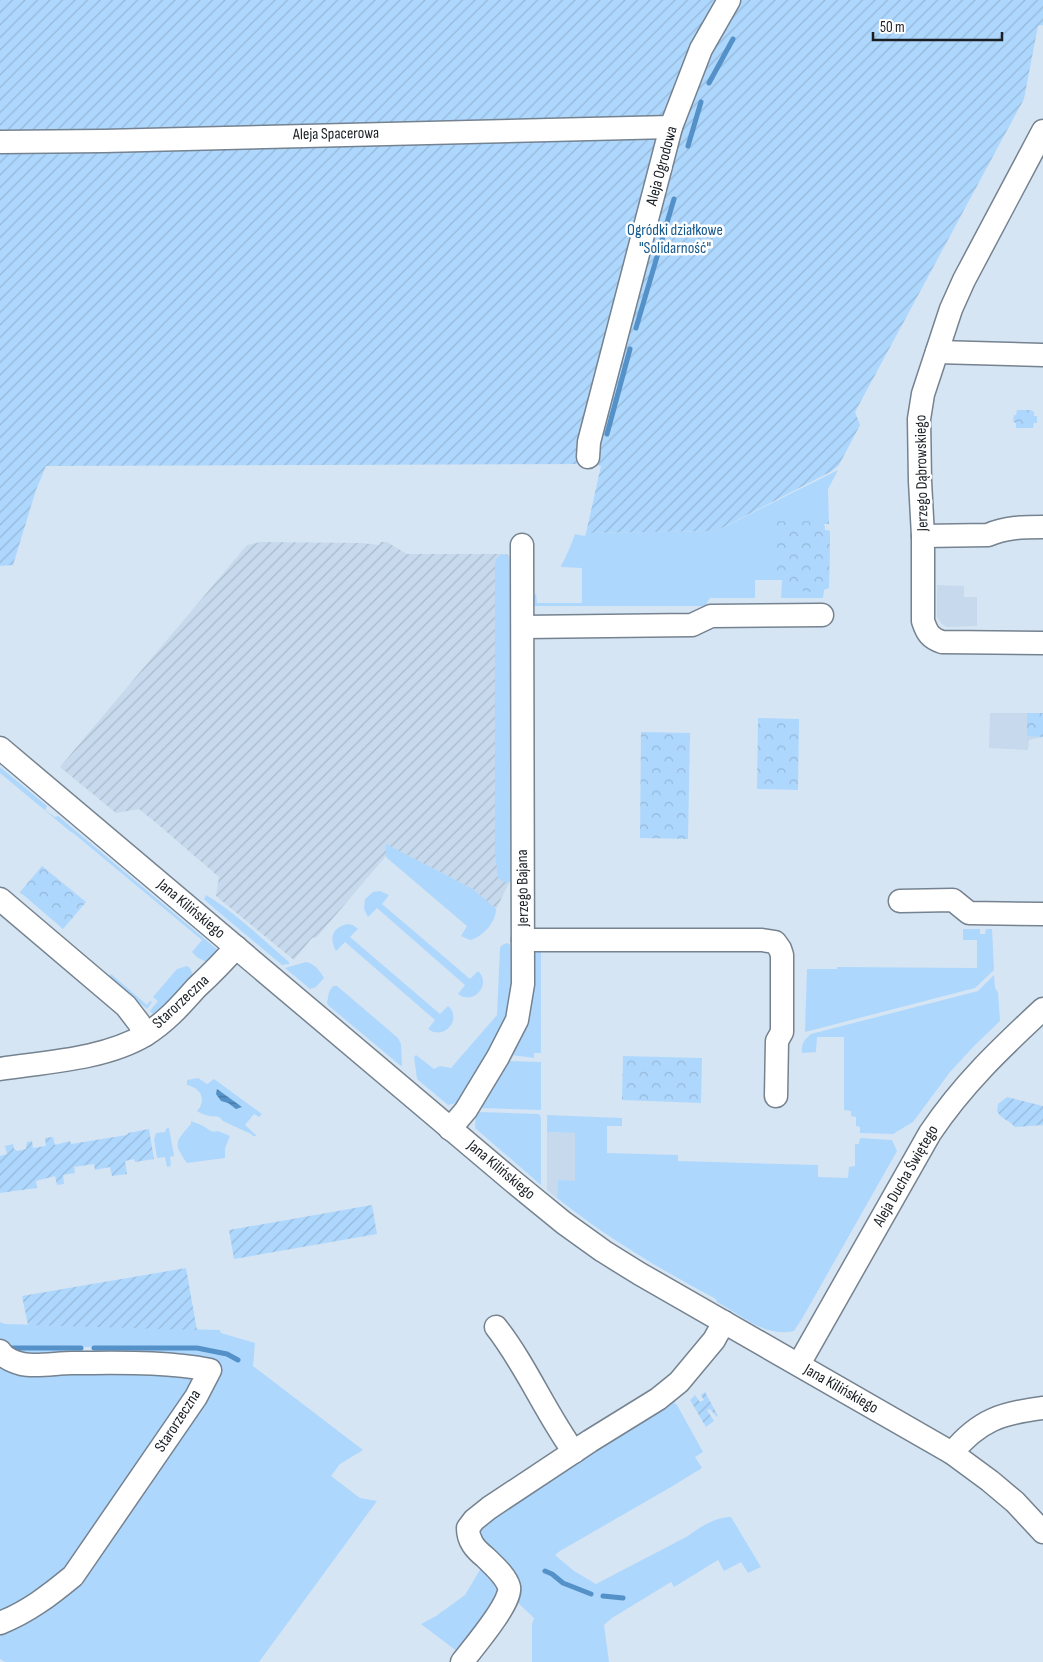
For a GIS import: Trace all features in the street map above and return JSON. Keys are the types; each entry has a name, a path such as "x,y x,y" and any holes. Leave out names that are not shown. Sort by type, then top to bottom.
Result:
{"street":[{"name":"Aleja Ogrodowa","path":"588,457 591,432 671,126 702,49 729,0"},
{"name":"Aleja Spacerowa","path":"0,142 671,126"},
{"name":"Jerzego Dąbrowskiego","path":"1043,131 964,280 951,309 923,394 919,419 923,536 923,621 927,633 932,639 942,642 1043,643"},
{"path":"937,352 1043,355"},
{"path":"923,536 988,535 1011,528 1043,527"},
{"name":"Jerzego Bajana","path":"450,1129 466,1110 518,1020 523,984 522,545"},
{"path":"523,627 692,625 711,616 822,615"},
{"name":"Jana Kilińskiego","path":"0,748 450,1129 564,1223 603,1251 654,1283 952,1453 1015,1502 1043,1532"},
{"path":"0,899 126,1006 139,1023 145,1035"},
{"path":"900,901 953,900 969,912 1043,914"},
{"path":"523,940 762,940 775,942 780,948 782,955 782,1032 777,1041 776,1096"},
{"name":"Starorzeczna","path":"0,1069 102,1052 122,1046 145,1035 183,1003 236,947"},
{"name":"Aleja Ducha Świętego","path":"799,1364 930,1133 945,1111 980,1069 1043,1009"},
{"path":"462,1662 500,1612 509,1596 510,1588 498,1570 473,1546 468,1536 468,1528 474,1520 574,1452 658,1399 679,1382 714,1340 724,1322"},
{"path":"496,1327 511,1346 562,1436 574,1452"},
{"name":"Starorzeczna","path":"0,1351 12,1361 24,1365 71,1363 138,1364 194,1367 210,1370 196,1397 73,1576 45,1599 0,1623"},
{"path":"952,1453 960,1443 983,1424 1014,1411 1043,1408"}],"shaded area":[{"path":"260,542 362,543 379,545 381,542 387,542 407,554 507,554 510,557 513,562 513,875 496,909 473,889 387,845 386,856 317,937 312,938 294,960 216,896 219,877 154,821 139,809 116,813 60,767 247,545"},
{"path":"937,585 964,586 964,597 977,597 977,626 947,627 942,624 937,617"},
{"path":"990,713 1043,713 1043,737 1029,740 1028,750 989,748"},
{"path":"217,1089 242,1107 236,1109 228,1103 221,1101 216,1094"},
{"path":"547,1132 575,1133 575,1181 558,1181 557,1198 547,1190"}],"green space":[{"name":"Ogródki działkowe \"Solidarność\"","path":"0,0 1043,0 1043,25 1038,26 1024,99 855,412 860,425 839,465 832,471 716,531 586,533 601,466 595,464 46,466 36,490 13,565 0,566"},
{"path":"1017,410 1031,410 1034,412 1034,416 1037,416 1037,423 1034,423 1033,428 1016,428 1016,423 1013,422"},
{"path":"838,470 828,489 829,524 824,524 825,530 830,531 829,588 824,590 823,598 781,598 782,580 755,580 755,598 710,598 705,606 530,606 536,593 537,603 582,603 582,568 561,567 575,534 585,536 586,533 716,531"},
{"path":"775,521 829,521 829,524 824,524 825,530 830,531 829,583 820,592 805,592 775,574"},
{"path":"502,554 506,555 513,563 512,879 506,883 498,878 495,852 495,563 496,559"},
{"path":"1027,713 1043,713 1043,737 1027,736"},
{"path":"758,718 799,719 798,790 757,789"},
{"path":"641,732 690,733 688,839 640,838"},
{"path":"0,767 47,806 45,810 55,817 58,816 219,951 218,955 207,962 198,958 192,952 202,940 0,773"},
{"path":"386,844 473,889 496,909 494,919 488,928 480,936 470,940 461,936 467,926 387,858"},
{"path":"42,866 86,902 63,929 20,892"},
{"path":"380,891 389,895 382,904 470,979 478,971 482,976 483,982 479,992 470,997 458,994 465,985 377,908 368,917 364,909 365,899 373,892"},
{"path":"206,895 238,918 289,964 282,965 208,903 204,899"},
{"path":"348,924 358,929 350,937 440,1014 448,1006 452,1011 453,1017 450,1027 440,1032 428,1029 435,1020 345,942 336,951 333,934 338,928"},
{"path":"963,929 980,929 980,934 985,934 986,929 992,929 994,970 975,988 805,1032 807,969 837,969 837,967 977,968 977,940 963,940"},
{"path":"507,943 511,945 514,951 514,986 506,1027 457,1103 448,1105 417,1079 414,1057 416,1055 434,1069 440,1066 451,1068 497,1015 500,948"},
{"path":"536,950 541,951 541,1053 534,1053 534,1058 511,1055 532,955"},
{"path":"306,962 319,970 324,978 316,987 310,989 285,968"},
{"path":"187,966 194,977 154,1015 150,1011 158,1001 153,997 177,969"},
{"path":"111,974 147,1005 150,1001 152,1002 147,1009 108,977"},
{"path":"994,975 995,988 998,992 1000,1021 950,1072 913,1122 893,1134 860,1133 860,1127 856,1126 856,1117 851,1116 851,1111 844,1110 844,1037 817,1037 816,1052 802,1053 804,1042 811,1034 978,991"},
{"path":"333,986 337,986 398,1038 401,1044 402,1066 329,1006 327,1003 329,992"},
{"path":"623,1056 702,1058 701,1103 622,1100"},
{"path":"507,1061 541,1062 541,1110 478,1108"},
{"path":"198,1078 207,1084 214,1079 262,1114 259,1117 254,1114 245,1125 257,1136 253,1136 218,1117 209,1116 197,1111 202,1103 201,1095 196,1089 187,1085 187,1080"},
{"path":"1007,1097 1043,1106 1043,1125 1015,1127 1003,1118 997,1111 998,1104"},
{"path":"476,1112 539,1114 541,1118 541,1185 475,1128"},
{"path":"547,1115 622,1118 622,1126 607,1126 607,1153 678,1155 678,1161 818,1165 818,1177 848,1178 849,1167 855,1166 855,1144 859,1144 860,1138 892,1140 897,1151 794,1331 774,1331 745,1319 717,1302 716,1299 654,1264 615,1240 557,1198 558,1180 575,1181 575,1133 547,1132"},
{"path":"191,1121 211,1131 218,1131 230,1136 225,1148 225,1158 187,1163 179,1151 178,1143 191,1124"},
{"path":"169,1128 174,1156 170,1157 171,1166 167,1167 165,1157 157,1158 154,1139 156,1133 165,1132"},
{"path":"149,1129 154,1159 135,1162 134,1159 125,1161 127,1174 112,1176 110,1167 95,1170 94,1164 74,1167 75,1173 63,1175 64,1184 57,1185 55,1176 36,1181 37,1188 0,1193 0,1156 7,1154 5,1146 13,1144 14,1149 17,1151 26,1149 27,1142 32,1141 33,1148 46,1146 45,1138 53,1137 55,1145 70,1141 71,1144 127,1135 128,1133"},
{"path":"372,1205 377,1234 234,1259 229,1230"},
{"path":"186,1268 197,1330 28,1325 22,1296"},
{"path":"0,1322 5,1324 220,1330 221,1333 255,1343 253,1366 363,1450 340,1464 331,1476 360,1498 377,1501 259,1662 5,1662 0,1659 0,1350 81,1350 81,1355 93,1355 94,1350 198,1349 223,1354 237,1361 239,1358 219,1350 198,1347 0,1347"},
{"path":"724,1344 674,1403 677,1405 703,1452 695,1457 702,1468 555,1555 574,1571 596,1584 688,1536 708,1523 725,1517 731,1517 761,1567 748,1573 741,1562 724,1571 718,1560 674,1587 671,1582 612,1618 604,1625 609,1662 532,1662 532,1624 534,1618 516,1601 484,1549 477,1528"},
{"path":"705,1392 718,1416 710,1409 707,1410 714,1421 706,1427 690,1400 695,1395 700,1402 704,1400 701,1395"},
{"path":"484,1563 497,1576 500,1605 458,1652 421,1624 436,1616 465,1595"}],"waterway":[{"path":"709,83 733,39"},
{"path":"688,146 701,102"},
{"path":"636,328 674,199"},
{"path":"607,434 630,349"},
{"path":"7,1348 81,1348"},
{"path":"94,1348 197,1348 227,1354 238,1360"},
{"path":"545,1571 563,1583 591,1594"},
{"path":"603,1596 623,1598"}]}
